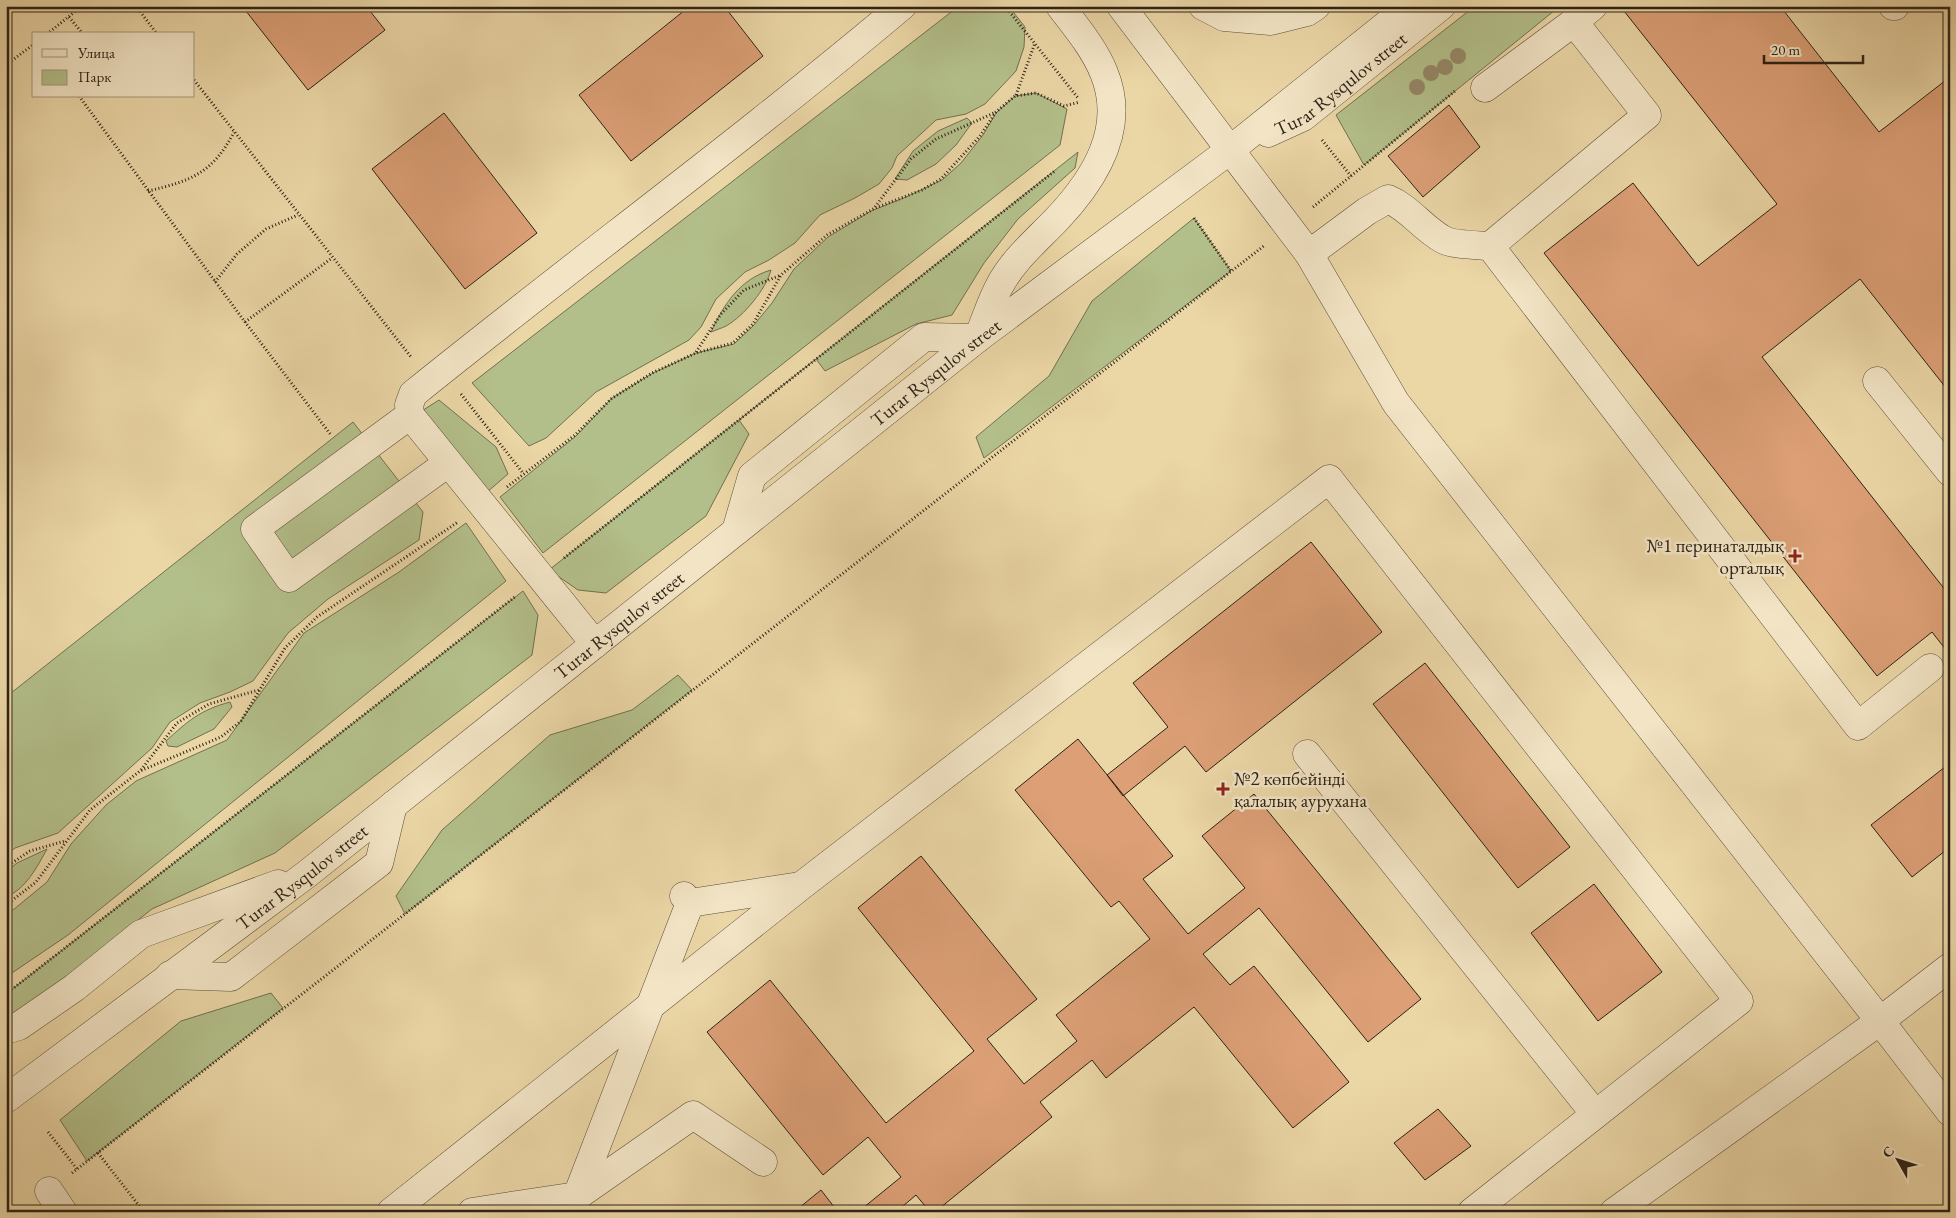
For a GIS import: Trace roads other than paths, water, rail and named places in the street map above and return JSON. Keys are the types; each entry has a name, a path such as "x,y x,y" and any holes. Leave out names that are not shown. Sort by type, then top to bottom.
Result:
{"street":[{"path":"595,644 410,415 409,405 413,394 663,198 902,6"},
{"path":"978,338 1000,285 1020,257 1078,197 1098,165 1108,142 1111,121 1110,89 1104,72 1095,54 1060,6"},
{"path":"1121,6 1309,254 1396,403 1950,1112"},
{"path":"1204,6 1224,17 1271,21 1307,12 1316,6"},
{"name":"Turar Rysqulov street","path":"6,1099 308,874 978,338 1230,150 1410,6"},
{"name":"Turar Rysqulov street","path":"1230,150 1303,117 1442,6"},
{"path":"1474,87 1583,14 1647,115 1490,246"},
{"path":"1309,254 1367,211 1388,199 1401,204 1418,222 1446,241 1490,246 1858,726 1930,668"},
{"path":"1877,381 1950,472"},
{"path":"410,415 255,529 289,578 448,463"},
{"path":"391,1212 801,886 1329,479 1740,1001 1472,1212"},
{"path":"1307,754 1595,1114"},
{"path":"170,975 231,977 379,863 393,805"},
{"path":"6,1030 19,1026 74,988 141,934 308,874"},
{"path":"575,1204 650,1006 687,899 801,886"},
{"path":"1614,1212 1880,1021 1950,967"},
{"path":"472,1212 575,1204 693,1115 763,1162"}],"place":[{"name":"№1 перинаталдық орталық","path":"1795,556"},
{"name":"№2 көпбейінді қалалық аурухана","path":"1223,789"}]}
